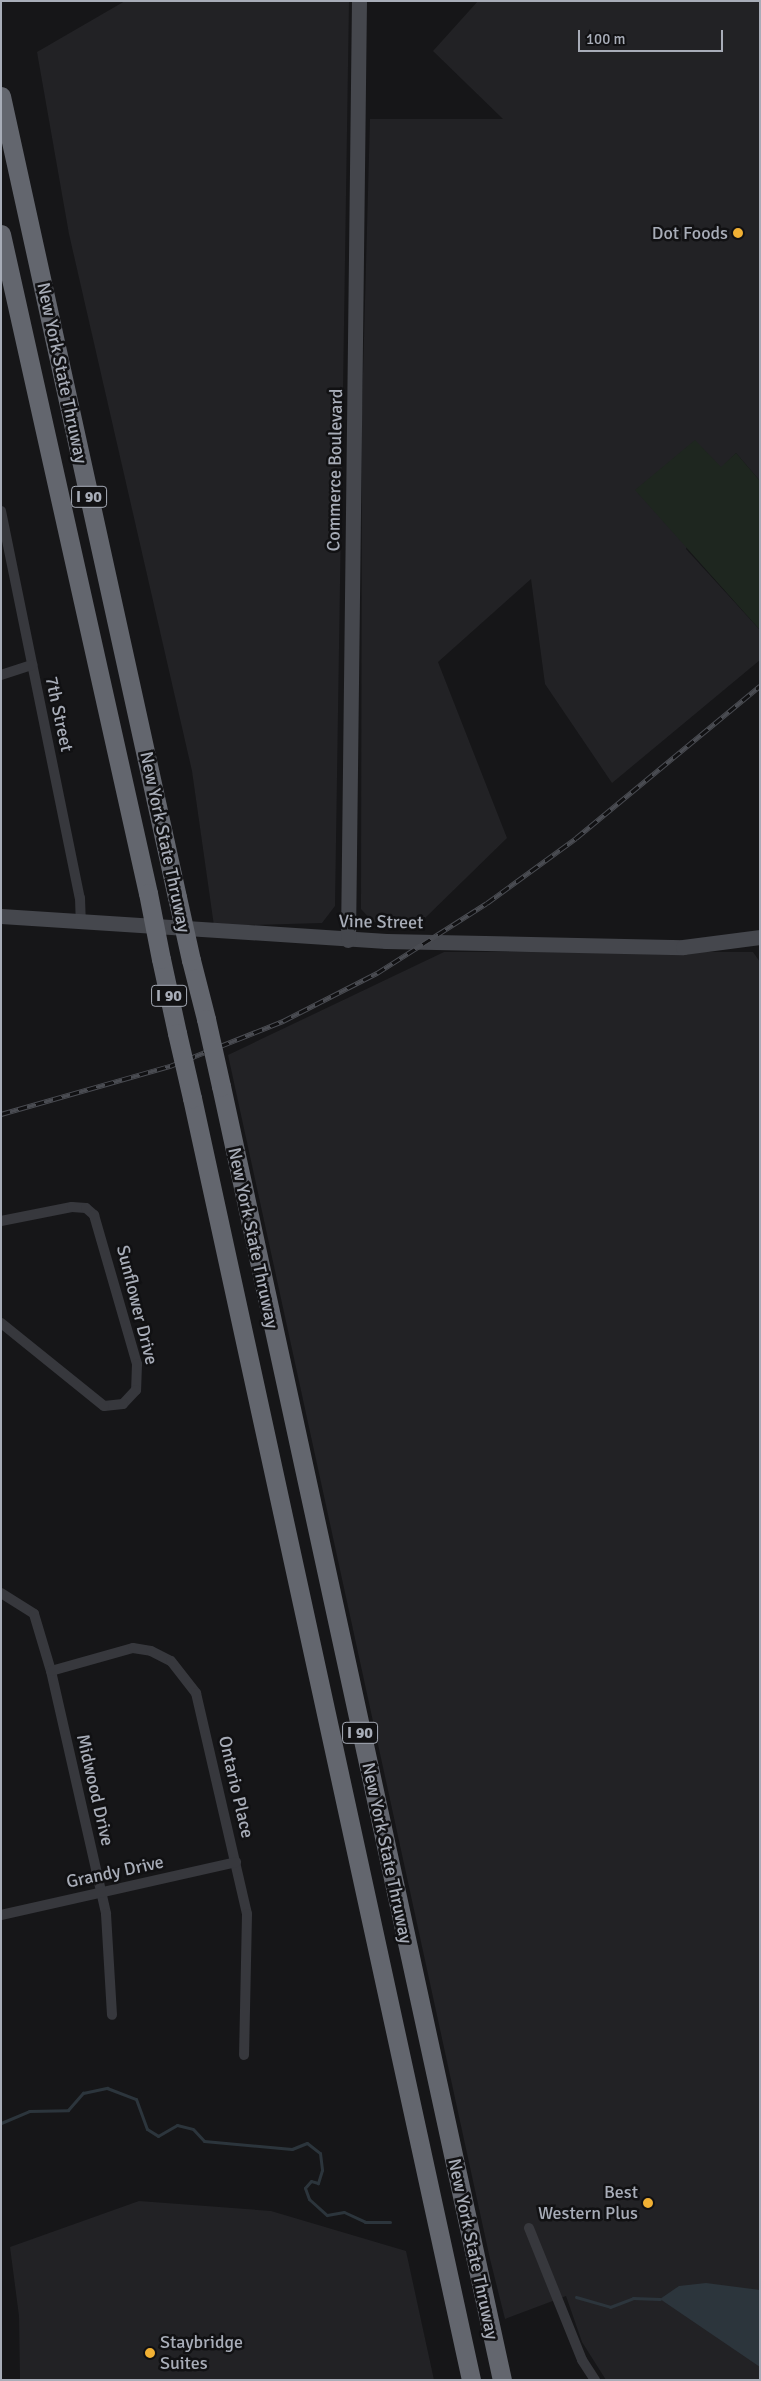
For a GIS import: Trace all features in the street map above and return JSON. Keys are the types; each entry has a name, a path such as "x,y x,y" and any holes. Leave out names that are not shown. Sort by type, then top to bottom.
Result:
{"highway":[{"name":"New York State Thruway","path":"1,96 191,960 221,1086 502,2380"},
{"name":"New York State Thruway","path":"1,234 148,893 471,2380"}],"street":[{"name":"Commerce Boulevard","path":"348,940 359,1"},
{"name":"7th Street","path":"1,512 3,531 80,898 81,923"},
{"path":"1,675 32,665"},
{"name":"Vine Street","path":"1,916 348,940 682,947 760,937"},
{"name":"Sunflower Drive","path":"1,1222 72,1207 86,1208 94,1214 137,1364 136,1390 123,1404 104,1406 1,1323"},
{"name":"Midwood Drive","path":"1,1593 34,1614 51,1671 112,1951 112,2015"},
{"name":"Ontario Place","path":"51,1671 133,1648 171,1660 189,1680 198,1699 236,1862 249,1952 244,2056"},
{"name":"Grandy Drive","path":"1,1915 236,1862"},
{"path":"528,2228 582,2360 594,2380"}],"shaded area":[{"path":"125,1 349,1 335,906 322,923 214,926 192,771 69,234 37,52"},
{"path":"478,1 760,1 760,481 736,453 721,468 686,549 760,630 760,660 612,783 545,684 531,579 438,662 507,838 423,920 373,922 361,909 362,411 370,119 503,119 433,51"},
{"path":"695,440 721,467 736,453 760,481 760,630 635,490"},
{"path":"444,952 753,952 760,962 760,2380 606,2380 582,2342 566,2296 505,2319 490,2259 228,1055"},
{"path":"139,2201 271,2211 406,2251 434,2380 20,2380 19,2316 10,2247"},
{"path":"706,2283 760,2290 760,2367 660,2299 679,2286"}],"waterway":[{"path":"1,2123 29,2111 68,2110 83,2093 107,2088 136,2099 147,2129 158,2136 177,2125 193,2129 204,2141 292,2149 307,2143 320,2153 322,2170 318,2183 311,2181 305,2188 309,2199 327,2215 344,2212 365,2222 390,2222"},
{"path":"576,2297 610,2307 633,2298 660,2299"}],"railway":[{"path":"1,1114 170,1066 283,1021 377,973 487,903 576,838 760,686"}],"place":[{"name":"Dot Foods","path":"738,233"},
{"name":"Best Western Plus","path":"648,2203"},
{"name":"Staybridge Suites","path":"150,2353"}]}
